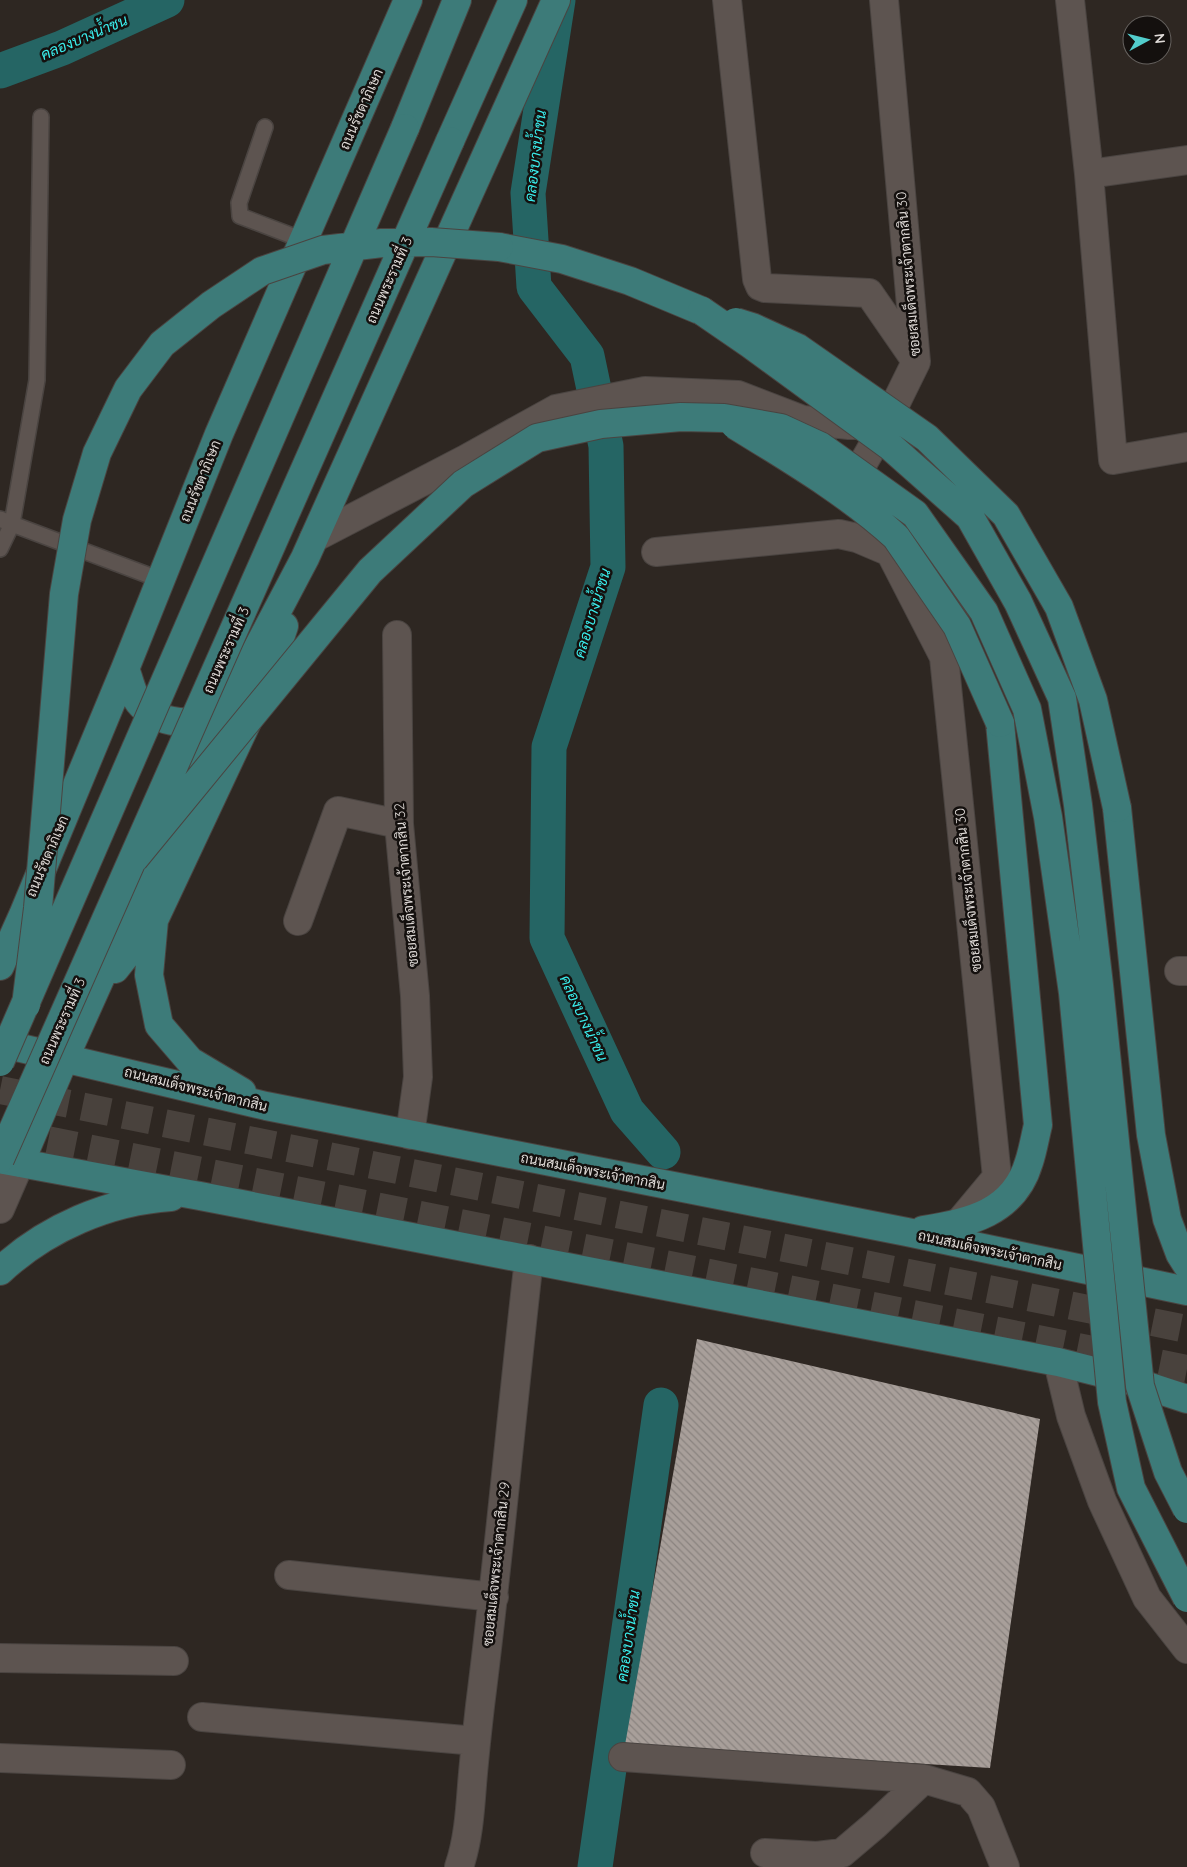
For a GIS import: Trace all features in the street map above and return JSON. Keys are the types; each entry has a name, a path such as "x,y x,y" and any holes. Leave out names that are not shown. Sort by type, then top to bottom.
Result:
{"main road":[{"name":"ถนนรัชดาภิเษก","path":"0,966 125,669 219,434 408,0"},
{"path":"0,1062 405,128 457,0"},
{"name":"ถนนพระรามที่ 3","path":"7,1160 134,859 513,0"},
{"path":"556,0 310,548 227,706 131,910 65,1057 7,1160 1058,1362 1126,1379 1187,1399"},
{"path":"26,1005 38,908 64,594 77,520 97,453 128,389 162,344 211,305 262,271 322,250 382,243 431,242 499,247 562,259 630,281 702,311 752,327 798,348 927,438 1006,515 1060,607 1093,700 1117,808 1151,1135 1167,1219 1180,1254 1187,1265"},
{"path":"702,311 891,447 970,517 1018,602 1062,698 1078,805 1099,985 1140,1386 1168,1472 1187,1509"},
{"path":"134,859 370,571 463,484 537,438 601,424 681,417 724,418 781,428 820,446 915,514 984,612 1027,709 1048,817 1073,993 1112,1402 1130,1488 1187,1598"},
{"path":"724,418 826,482 896,537 957,626 1000,723 1038,1125 1029,1164 1013,1194 982,1216 957,1225 907,1232"},
{"path":"92,998 154,920 264,686 310,548"},
{"path":"125,669 137,699 155,716 183,723 206,720 227,706"},
{"path":"0,943 23,914"},
{"path":"154,920 149,975 159,1025 190,1061 266,1106"},
{"name":"ถนนสมเด็จพระเจ้าตากสิน","path":"0,1042 266,1106 907,1232 1187,1292"},
{"path":"0,1271 12,1259 42,1238 76,1220 153,1199 200,1196"}],"street":[{"path":"728,0 757,279 760,286 764,288 869,293 916,362"},
{"name":"ซอยสมเด็จพระเจ้าตากสิน 30","path":"884,0 916,362 885,425 851,484 890,552 944,657 997,1177 957,1225"},
{"path":"1070,0 1089,174 1113,460 1187,447"},
{"path":"1089,174 1187,160"},
{"path":"310,548 556,409 645,391 738,395 803,420 849,425 885,425"},
{"path":"803,420 851,484"},
{"path":"656,552 839,534 857,538 890,552"},
{"name":"ซอยสมเด็จพระเจ้าตากสิน 32","path":"397,635 399,824 415,996 418,1077 410,1135"},
{"path":"298,922 338,811 399,824"},
{"path":"0,1209 7,1160"},
{"name":"ซอยสมเด็จพระเจ้าตากสิน 29","path":"459,1867 470,1810 476,1742 494,1597 508,1442 528,1259"},
{"path":"1058,1362 1071,1416 1110,1518 1147,1598 1187,1649"},
{"path":"288,1575 494,1597"},
{"path":"0,1658 174,1661"},
{"path":"202,1717 476,1742"},
{"path":"623,1757 924,1779 968,1792 982,1807 1005,1867"},
{"path":"0,1758 171,1765"},
{"path":"765,1853 817,1856 842,1853 924,1779"}],"lane":[{"path":"0,549 37,380 41,117"},
{"path":"265,128 239,203 240,216 303,240"},
{"path":"6,521 161,580"}],"building":[{"path":"697,1339 1040,1419 990,1768 625,1745"}],"waterway":[{"name":"คลองบางน้ำชน","path":"0,71 62,48 167,0"},
{"name":"คลองบางน้ำชน","path":"558,0 528,193 534,287 587,356 606,446 608,567 549,747 547,938 627,1111 663,1152"},
{"name":"คลองบางน้ำชน","path":"595,1867 661,1405"}],"tunnel":[{"path":"0,1090 1187,1329"},
{"path":"7,1132 1187,1369"}]}
